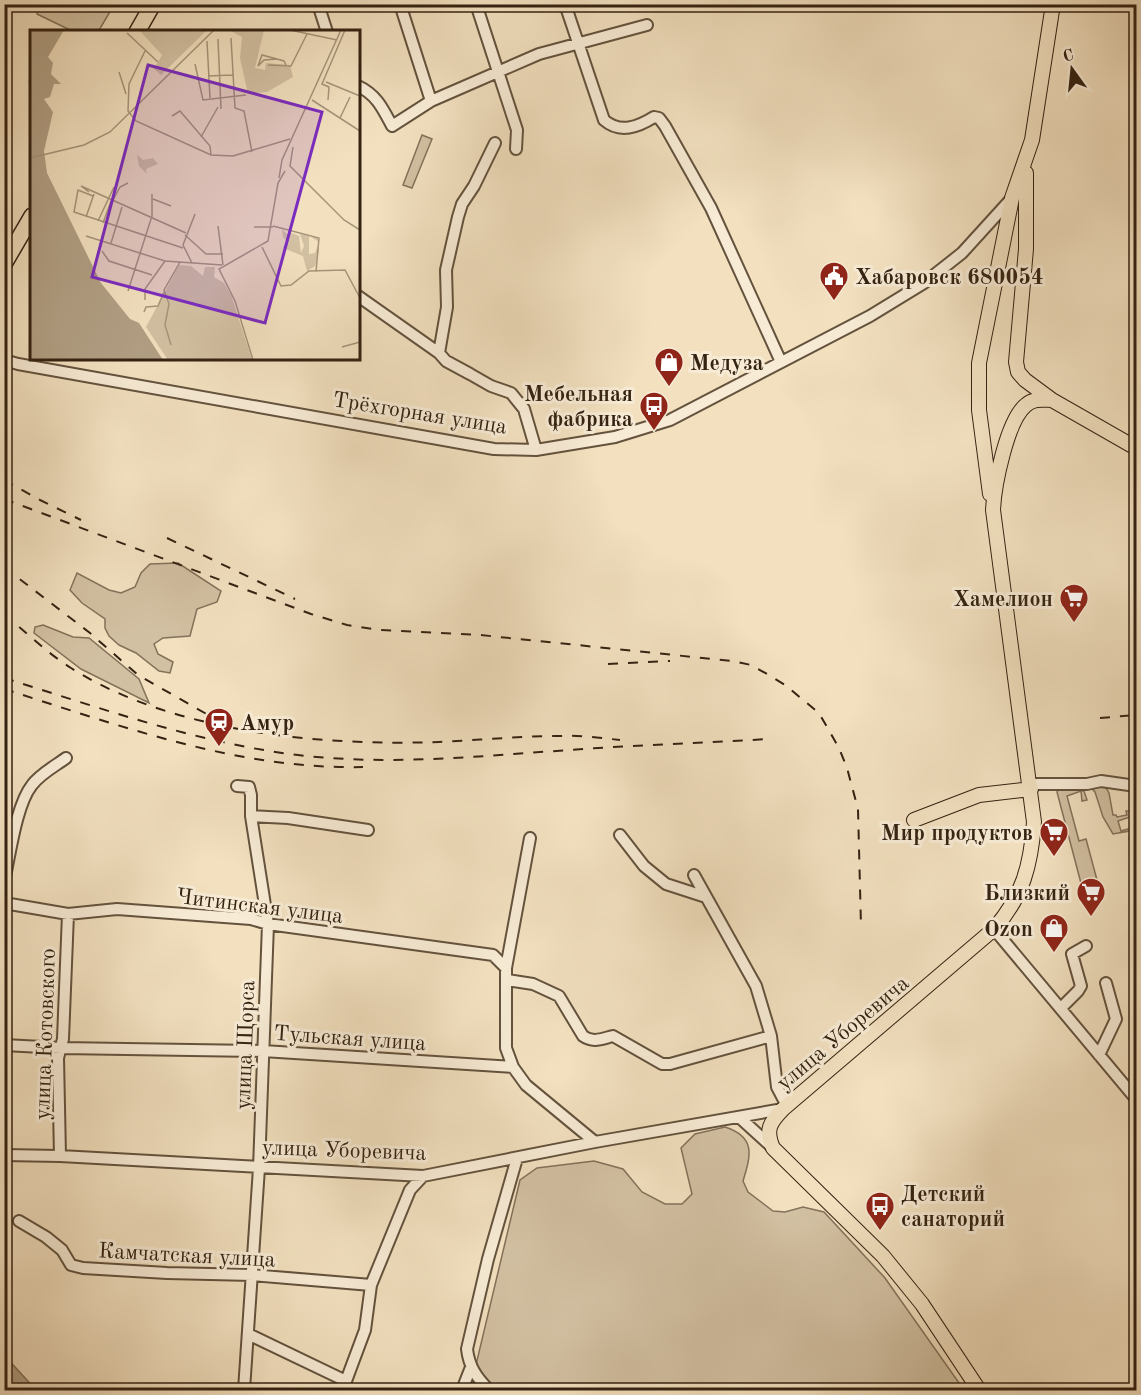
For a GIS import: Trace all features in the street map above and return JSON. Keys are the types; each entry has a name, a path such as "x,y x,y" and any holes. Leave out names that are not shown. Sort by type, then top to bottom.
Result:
{"highway":[{"path":"139,30 153,4"},
{"path":"4,264 30,219"}],"main road":[{"path":"1053,4 1028,153 1026,249 1016,362 1018,372 1025,380 1052,400 1137,448"},
{"path":"993,510 981,427 979,363 1012,198 1028,153"},
{"name":"улица Уборевича","path":"785,1107 994,929 1015,902 1026,874 1034,822 1031,787 993,510 993,496 1005,442 1020,411 1026,404 1036,399 1052,400"},
{"path":"981,427 987,433 998,433 1011,428"},
{"path":"914,820 979,795 1031,787"},
{"path":"785,1107 774,1118 769,1128 768,1138 773,1148 882,1256 922,1304 980,1390"}],"street":[{"path":"318,4 326,30"},
{"path":"400,4 431,101"},
{"path":"476,4 517,130 516,149"},
{"path":"565,4 604,120 611,126 632,127 654,117 659,118 665,126 711,208 781,362"},
{"path":"360,87 379,101 392,126 431,101 539,54 646,25"},
{"path":"439,353 447,307 446,270 458,217 462,204 474,186 495,143"},
{"name":"Трёхгорная улица","path":"4,360 494,449 536,450 615,436 669,420 870,316 924,283 962,253 1012,198"},
{"path":"990,222 1006,227"},
{"path":"360,298 439,353 446,361 511,393 524,409 536,450"},
{"path":"4,881 14,834 26,794 33,783 66,758"},
{"path":"1031,787 1101,782 1137,786"},
{"name":"улица Щорса","path":"237,786 249,787 251,795 251,816 268,924 259,1168 244,1390"},
{"path":"251,816 288,818 368,830"},
{"path":"620,835 644,866 666,884 706,897"},
{"path":"530,838 506,968 506,1048 513,1067 526,1085 595,1142"},
{"path":"694,875 756,986 771,1036 777,1087 785,1107"},
{"name":"Читинская улица","path":"4,903 68,914 117,909 251,919 268,924 493,955 506,968"},
{"name":"улица Котовского","path":"60,1156 58,1058 63,1039 68,914"},
{"path":"994,929 1137,1099"},
{"path":"1060,1008 1078,992 1081,986 1071,954 1086,946"},
{"path":"507,980 533,984 559,996 582,1036 587,1039 593,1041 613,1036 662,1064 670,1064 771,1036"},
{"path":"1099,1055 1116,1019 1106,983"},
{"name":"Тульская улица","path":"4,1045 263,1051 513,1067"},
{"name":"улица Уборевича","path":"4,1155 60,1156 423,1176 785,1107"},
{"path":"739,1117 773,1148"},
{"path":"489,1390 471,1367 467,1349 488,1259 517,1158"},
{"path":"248,1334 345,1386 364,1330 371,1285 410,1190 423,1176"},
{"name":"Камчатская улица","path":"19,1221 46,1236 62,1250 71,1265 83,1268 252,1275 371,1285"},
{"path":"462,1390 471,1367"}],"shaded area":[{"path":"40,4 114,5 99,30 70,30 37,14"},
{"path":"422,135 432,139 412,188 403,185"},
{"path":"178,563 221,591 217,602 197,609 190,636 163,638 154,644 158,654 173,662 170,673 159,671 136,653 119,645 109,636 105,628 105,619 82,603 70,590 77,573 109,590 121,593 135,587 141,573 150,564"},
{"path":"43,625 73,637 89,638 139,679 149,703 81,669 34,633 35,627"},
{"path":"1096,785 1105,786 1109,793 1113,815 1117,817 1127,815 1126,811 1136,811 1133,816 1118,821 1121,831 1135,827 1134,821 1136,820 1136,849 1135,844 1129,840 1130,831 1113,834 1103,817 1095,792 1091,788"},
{"path":"1059,788 1084,791 1087,800 1082,801 1081,791 1067,796 1079,841 1086,839 1100,891 1082,887 1057,792"},
{"path":"725,1127 742,1136 749,1148 743,1181 748,1192 773,1211 785,1212 803,1207 824,1212 885,1278 964,1390 470,1390 520,1180 537,1168 594,1161 623,1169 642,1192 665,1204 682,1204 692,1194 681,1148 695,1134"},
{"path":"5,1356 36,1390 5,1390"}],"railway":[{"path":"4,480 81,520"},
{"path":"4,499 311,614 347,625 379,630 480,635 732,661 751,665 785,685 819,713 839,748 858,809 861,926"},
{"path":"167,538 295,599"},
{"path":"4,567 90,633 138,675 210,716"},
{"path":"4,614 62,662 112,690 155,708 249,731 346,741 394,743 569,736 620,740"},
{"path":"608,664 670,661"},
{"path":"4,678 186,733 260,749 332,758 434,759 769,739"},
{"path":"4,689 136,731 226,753 317,766 363,767"},
{"path":"1100,718 1136,715"}],"place":[{"name":"Хабаровск 680054","path":"834,302"},
{"name":"Медуза","path":"669,388"},
{"name":"Мебельная фабрика","path":"654,432"},
{"name":"Хамелион","path":"1074,624"},
{"name":"Амур","path":"219,748"},
{"name":"Мир продуктов","path":"1054,858"},
{"name":"Близкий","path":"1091,918"},
{"name":"Ozon","path":"1054,954"},
{"name":"Детский санаторий","path":"880,1232"}]}
